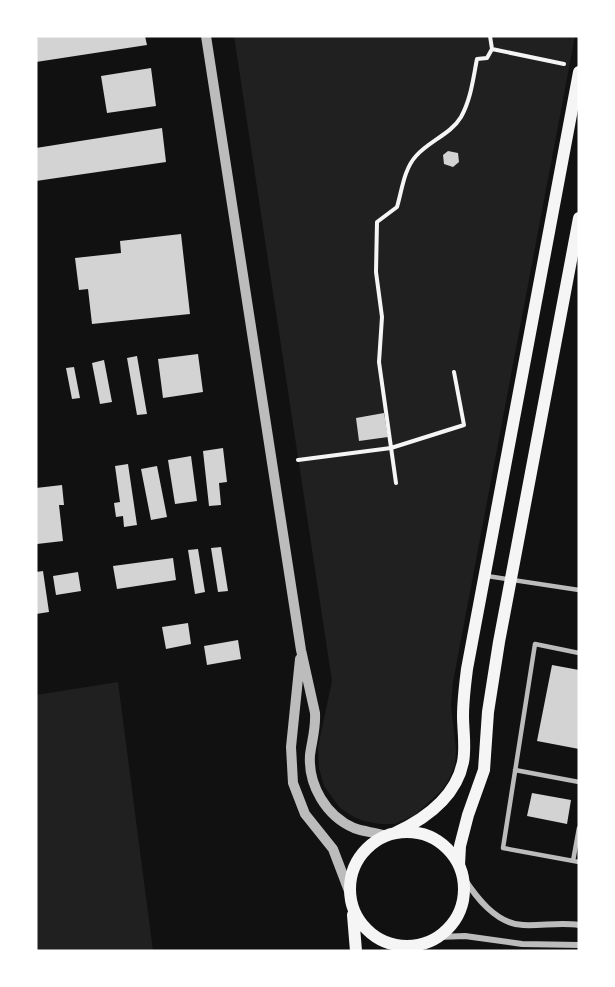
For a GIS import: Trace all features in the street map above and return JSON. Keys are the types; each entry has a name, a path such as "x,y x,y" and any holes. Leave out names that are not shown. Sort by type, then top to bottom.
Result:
{"main road":[{"path":"356,951 356,931 349,891 351,875 357,861 369,844 419,821 434,810 448,795 461,770 464,753 464,690 579,72"},
{"path":"417,951 451,925 461,908 464,889 460,846 485,764 491,687 579,218"},
{"path":"391,834 410,832 432,839 450,852 461,871"},
{"path":"352,905 366,930 393,945 408,946 434,940"}],"street":[{"path":"206,36 301,650 316,722 310,766 315,787 327,807 342,821 357,829 391,834"},
{"path":"301,650 291,747 293,783 304,814 333,849 349,891"},
{"path":"461,871 480,900 503,920 522,925 563,923 579,925"},
{"path":"434,940 465,936 522,945 579,945"}],"lane":[{"path":"484,575 579,590"},
{"path":"579,653 534,644 502,848 576,862 579,828"},
{"path":"515,770 579,782"}],"path":[{"path":"396,483 380,362 382,317 376,272 376,222 397,207 408,168 417,155 445,134 460,119 469,101 477,59 486,58 492,49 490,36"},
{"path":"492,49 568,65"},
{"path":"298,460 391,448 464,425 454,372"}],"shaded area":[{"path":"234,36 575,36 453,682 451,706 456,749 455,765 442,790 415,815 395,824 364,821 340,808 324,786 319,768 318,747 332,681"},
{"path":"118,682 153,951 36,951 36,695"}],"building":[{"path":"36,36 145,36 147,45 36,62"},
{"path":"151,68 156,106 107,113 101,76"},
{"path":"162,128 166,162 36,181 36,148"},
{"path":"448,151 458,153 459,162 453,167 444,164 443,155"},
{"path":"181,234 190,314 92,324 88,289 79,290 75,258 121,253 120,241"},
{"path":"198,354 203,392 163,398 158,359"},
{"path":"137,356 147,414 137,415 127,358"},
{"path":"104,360 112,402 100,404 92,363"},
{"path":"74,367 80,398 72,399 66,368"},
{"path":"384,413 388,437 359,441 356,418"},
{"path":"223,448 227,482 219,483 221,505 209,506 203,451"},
{"path":"191,456 197,501 175,504 168,460"},
{"path":"128,464 137,525 124,527 123,516 116,517 114,503 120,502 115,466"},
{"path":"157,466 167,517 151,520 141,469"},
{"path":"62,485 64,505 59,505 63,541 37,544 36,488"},
{"path":"221,547 228,591 218,592 211,548"},
{"path":"198,549 205,592 195,594 188,550"},
{"path":"173,558 176,580 117,589 113,566"},
{"path":"43,571 49,612 36,614 36,572"},
{"path":"78,572 81,591 56,595 53,576"},
{"path":"188,623 191,644 166,649 162,627"},
{"path":"238,640 241,659 207,665 204,646"},
{"path":"552,665 579,670 579,749 537,741"},
{"path":"532,793 571,800 567,824 527,816"}]}
